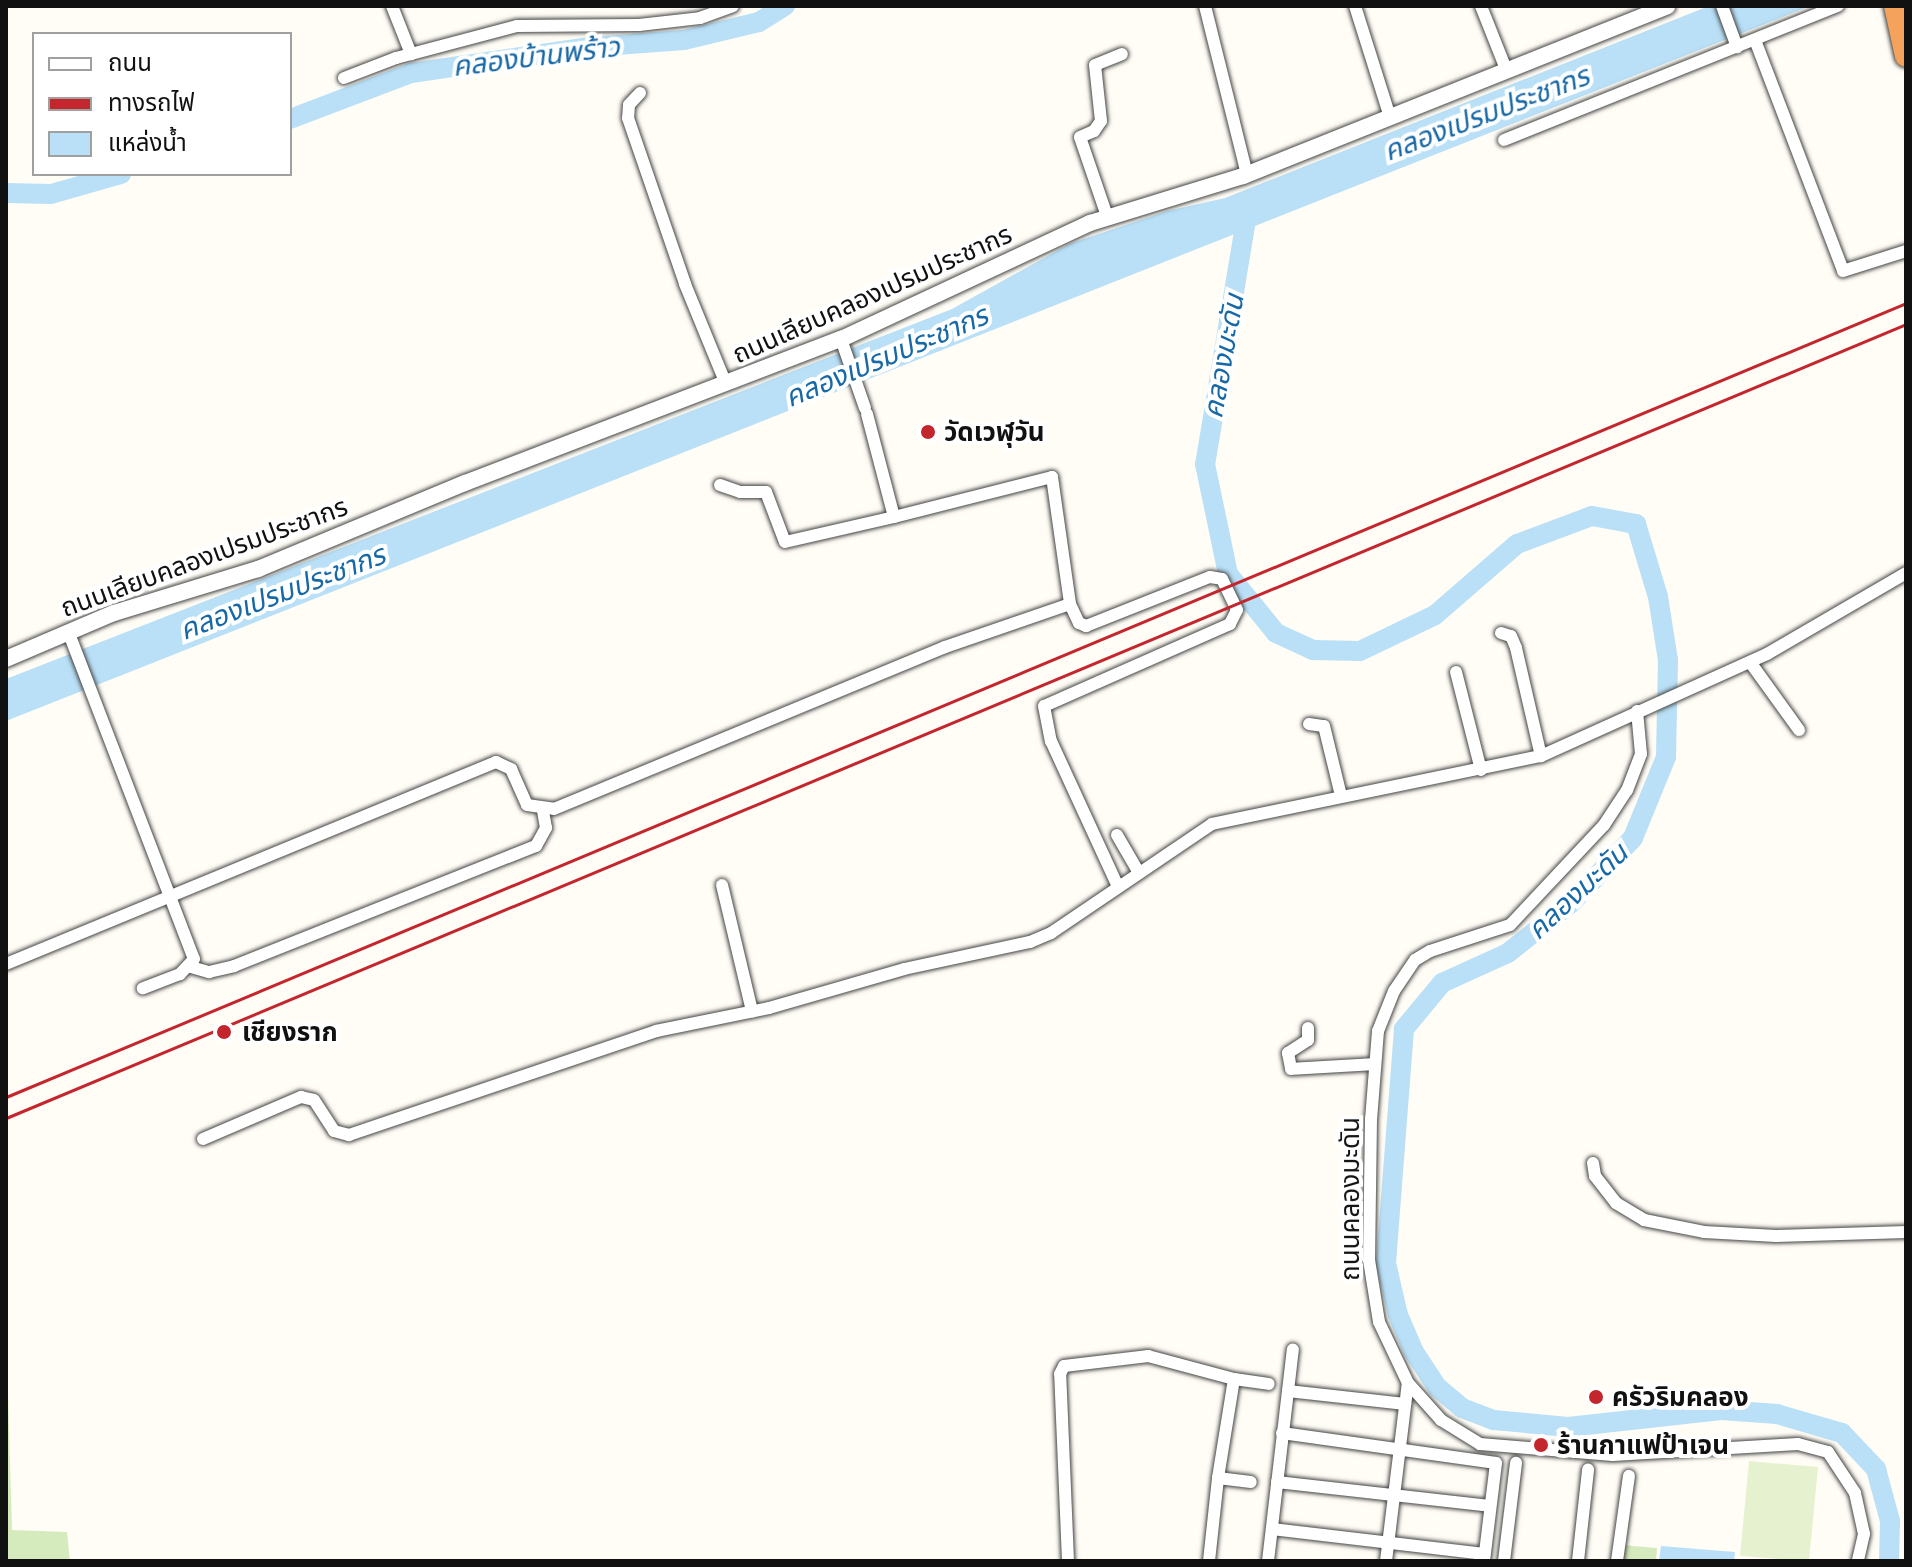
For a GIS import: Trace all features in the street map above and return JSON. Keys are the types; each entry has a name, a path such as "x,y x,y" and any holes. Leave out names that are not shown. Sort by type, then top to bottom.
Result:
{"highway":[{"path":"1895,6 1906,56"}],"street":[{"path":"392,6 411,54"},
{"path":"344,78 411,54 517,26 639,25 700,18 733,6"},
{"path":"1205,6 1247,175"},
{"path":"1355,6 1390,117"},
{"path":"1481,6 1506,69"},
{"name":"ถนนเลียบคลองเปรมประชากร","path":"6,659 258,569 465,483 726,384 843,344 1107,216 1247,175 1667,6"},
{"path":"1722,6 1736,44"},
{"path":"1504,140 1736,44 1755,40 1838,6"},
{"path":"1755,40 1843,271 1906,251"},
{"path":"1107,216 1080,137 1101,121 1095,65 1122,54"},
{"path":"640,93 629,105 628,118 685,284 726,384"},
{"path":"843,344 894,517"},
{"path":"720,485 740,492 766,492 785,542 1052,477 1070,604 1076,619 1086,626 1218,577 1237,610 1230,624 1044,706 1051,741 1118,887"},
{"path":"203,1139 301,1097 314,1100 334,1131 349,1135 629,1039 752,1011 904,969 1030,942 1212,824 1541,756 1750,662 1905,575"},
{"path":"6,964 496,762 511,769 527,805 543,811 945,647 1070,604"},
{"path":"1501,633 1511,636 1516,648 1541,756"},
{"path":"70,638 191,948 191,967"},
{"path":"1750,662 1799,730"},
{"path":"1456,672 1481,770"},
{"name":"ถนนคลองมะดัน","path":"1640,709 1641,754 1616,808 1510,925 1415,960 1398,982 1378,1031 1374,1064 1369,1260 1379,1322 1408,1383 1453,1430 1497,1447 1632,1455 1798,1444 1828,1452 1855,1493 1864,1534 1858,1561"},
{"path":"1309,724 1320,722 1329,736 1341,796"},
{"path":"143,988 191,967 209,972 234,966 536,846 546,828 543,811"},
{"path":"1117,835 1139,873"},
{"path":"722,885 752,1011"},
{"path":"1308,1028 1308,1040 1288,1053 1291,1069 1374,1064"},
{"path":"1593,1163 1595,1176 1616,1203 1644,1220 1704,1232 1762,1235 1906,1232"},
{"path":"1268,1561 1293,1349"},
{"path":"1068,1561 1061,1369 1148,1356 1234,1379 1269,1384"},
{"path":"1209,1561 1234,1379"},
{"path":"1386,1561 1408,1383"},
{"path":"1288,1391 1405,1404"},
{"path":"1272,1529 1389,1542 1484,1557 1496,1463 1282,1433"},
{"path":"1504,1561 1516,1463"},
{"path":"1578,1561 1588,1470"},
{"path":"1617,1561 1629,1476"},
{"path":"1218,1478 1251,1482"},
{"path":"1277,1482 1490,1506"}],"green space":[{"path":"7,1359 12,1530 67,1532 70,1561 6,1561"},
{"path":"1749,1461 1818,1467 1809,1561 1740,1556"},
{"path":"1621,1545 1657,1548 1656,1561 1619,1561"}],"water":[{"name":"คลองเปรมประชากร","path":"1709,6 1810,6 6,721 6,679 952,309 1069,244 1167,211 1225,198"},
{"path":"1661,1546 1735,1552 1734,1561 1659,1561"}],"waterway":[{"name":"คลองบ้านพร้าว","path":"292,118 411,73 590,47 684,40 759,22 785,6"},
{"name":"คลองบ้านพร้าว","path":"6,193 51,194 114,176"},
{"name":"คลองมะดัน","path":"1248,208 1205,464 1228,574 1276,633 1313,650 1360,651 1435,615 1517,544 1592,516 1636,524 1658,597 1668,660 1666,757 1633,838 1571,903 1508,953 1442,983 1404,1029 1386,1263 1398,1315 1414,1352 1437,1387 1462,1408 1494,1420 1568,1427 1721,1410 1777,1414 1842,1433 1876,1469 1890,1521 1889,1561"}],"railway":[{"path":"6,1097 1906,303"},
{"path":"6,1118 1906,324"}],"place":[{"name":"วัดเวฬุวัน","path":"928,432"},
{"name":"เชียงราก","path":"224,1032"},
{"name":"ครัวริมคลอง","path":"1596,1397"},
{"name":"ร้านกาแฟป้าเจน","path":"1541,1445"}]}
